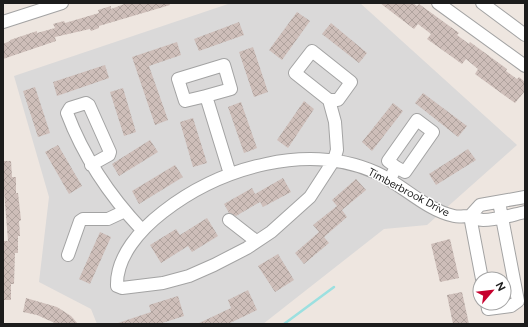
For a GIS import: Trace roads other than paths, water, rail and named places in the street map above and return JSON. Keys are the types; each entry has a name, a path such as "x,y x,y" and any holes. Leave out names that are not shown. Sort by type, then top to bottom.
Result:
{"street":[{"path":"3,22 62,3"},
{"path":"438,3 453,7 525,66"},
{"path":"482,3 525,35"},
{"path":"229,220 256,242 284,221 310,197 334,160 337,150 337,137 329,100 295,73 312,51 351,82 338,100 329,100"},
{"path":"206,96 230,174"},
{"path":"91,165 109,155 109,149 88,103 70,108 67,113 77,139 91,165 125,211 142,230"},
{"name":"Timberbrook Drive","path":"256,242 214,266 189,276 146,287 122,288 117,286 116,278 120,266 132,242 152,220 182,198 215,180 230,174 276,163 309,160 334,160 355,165 390,179 425,202 452,216 470,216 482,220 525,212"},
{"path":"390,179 396,167"},
{"path":"480,271 470,216 480,205 525,197"},
{"path":"500,202 518,301 512,305"},
{"path":"68,255 80,221 83,219 108,219 125,211"}],"waterway":[{"path":"284,324 334,287"}]}
